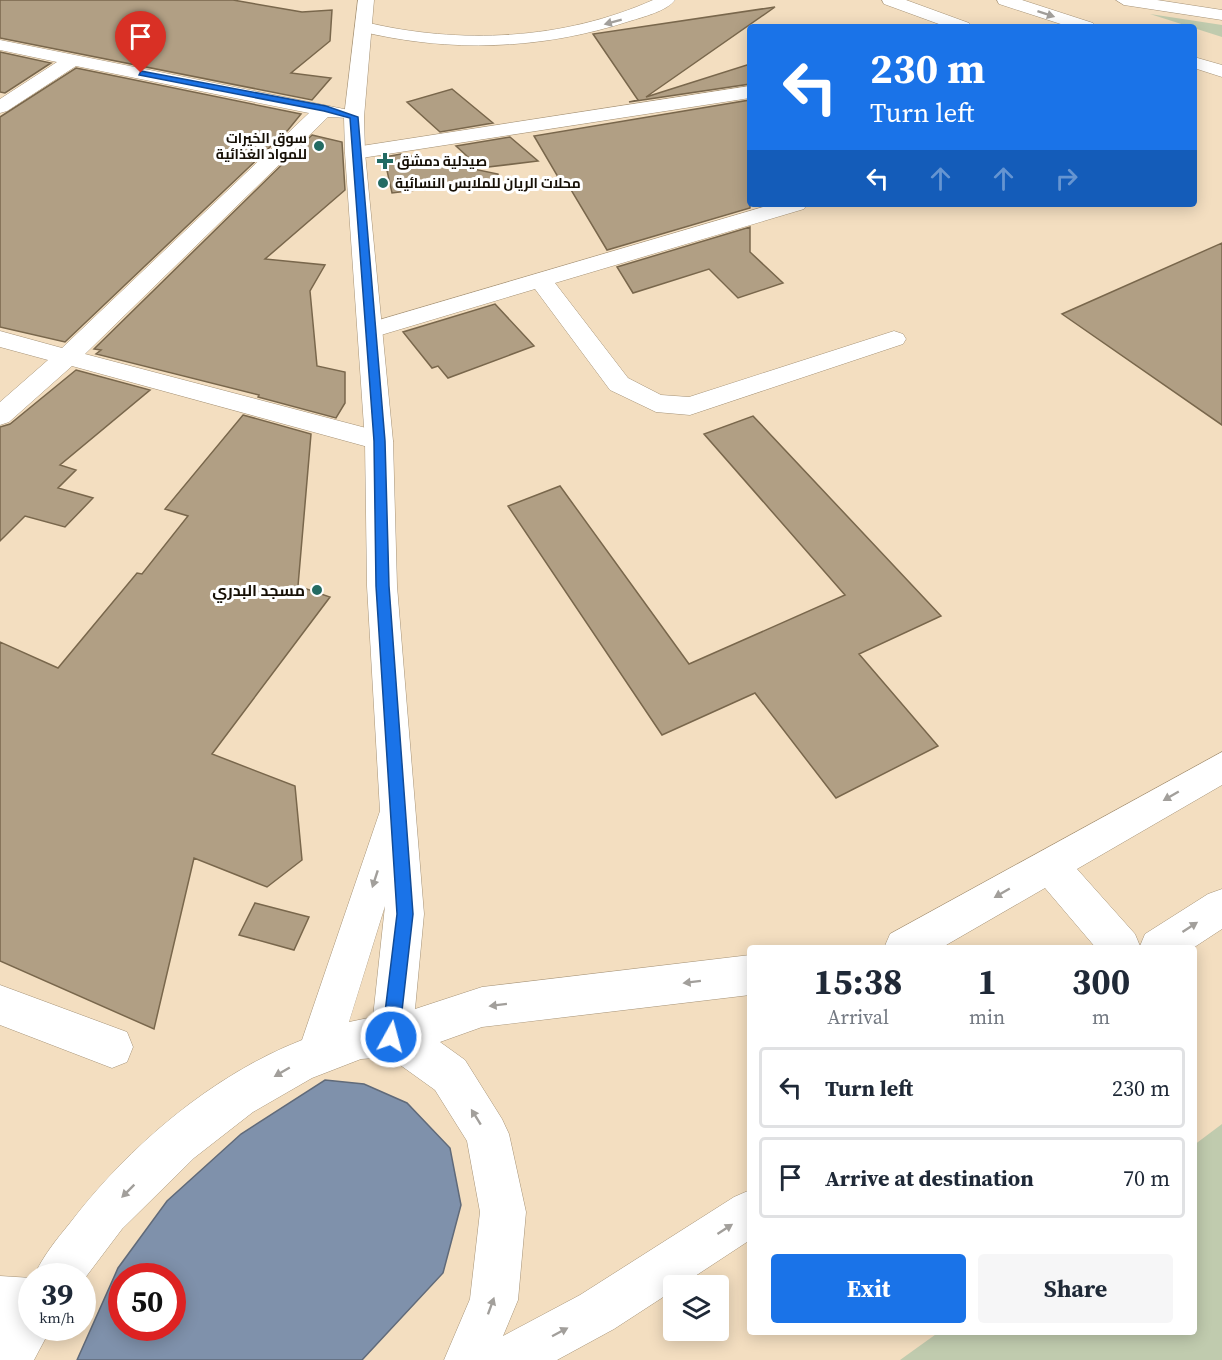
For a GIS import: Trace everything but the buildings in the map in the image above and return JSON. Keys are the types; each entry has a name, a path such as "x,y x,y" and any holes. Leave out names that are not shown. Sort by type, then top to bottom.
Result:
{"main road":[{"path":"366,0 354,117 355,153 379,441 382,586 400,803 405,914 393,1037"},
{"path":"363,39 444,42 527,37 586,29 623,19 667,0"},
{"path":"890,0 955,24"},
{"path":"1005,0 1078,24"},
{"path":"1124,0 1222,15"},
{"path":"1109,10 1139,20"},
{"path":"0,45 326,109 354,117"},
{"path":"0,108 73,60"},
{"path":"1197,63 1222,71"},
{"path":"355,153 747,92"},
{"path":"0,416 67,357 326,109"},
{"path":"371,330 786,207"},
{"path":"540,280 619,384 656,403 690,406 894,339"},
{"path":"0,339 379,441"},
{"path":"909,945 1222,768"},
{"path":"318,1055 400,803"},
{"path":"1050,865 1118,945"},
{"path":"1164,945 1222,907"},
{"path":"68,1263 106,1213 178,1142 238,1097 318,1055 361,1038 393,1037 482,1007 747,975"},
{"path":"0,1005 112,1047"},
{"path":"393,1037 450,1075 487,1134 503,1212 494,1299 469,1360"},
{"path":"508,1360 597,1312 747,1215"},
{"path":"0,1300 18,1301"},
{"path":"7,1360 18,1341"}],"green space":[{"path":"1150,14 1222,25 1222,37 1197,29 1197,24 1181,24"},
{"path":"1222,1124 1222,1360 900,1360 935,1335 1197,1335 1197,1143"}],"water":[{"path":"325,1080 364,1084 407,1103 450,1148 461,1205 443,1273 362,1360 77,1360 85,1341 96,1341 96,1317 108,1290 108,1341 186,1341 186,1263 122,1263 167,1201 241,1134"}],"place":[{"name":"سوق الخيرات للمواد الغذائية","path":"319,146"},
{"name":"صيدلية دمشق","path":"385,161"},
{"name":"محلات الريان للملابس النسائية","path":"383,183"},
{"name":"مسجد البدري","path":"317,590"}],"route":[{"path":"141,73 326,109 354,117 379,441 382,586 400,803 405,914 391,1037"}]}
